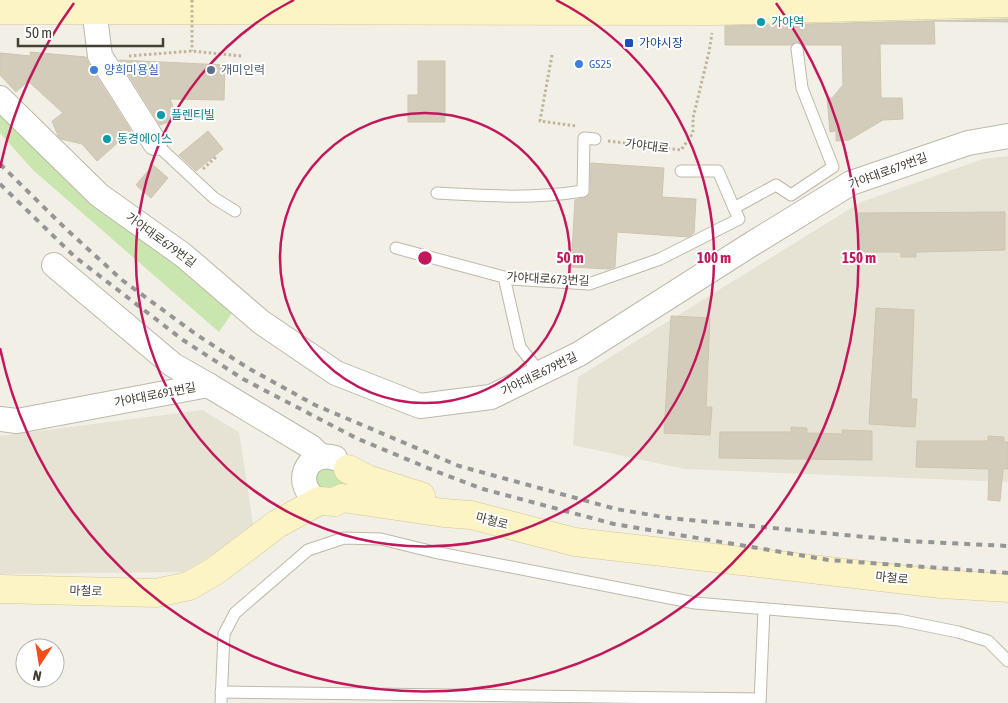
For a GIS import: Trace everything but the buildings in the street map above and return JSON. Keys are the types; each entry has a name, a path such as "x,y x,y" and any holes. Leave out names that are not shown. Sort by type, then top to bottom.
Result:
{"main road":[{"path":"0,10 714,10 1008,3"},
{"path":"348,469 367,479 436,501 472,515"},
{"name":"마철로","path":"0,589 156,593 189,586 215,571 277,524 330,500 472,515 575,542 940,584 1008,588"}],"street":[{"path":"94,9 100,56 155,143"},
{"name":"가야대로679번길","path":"0,98 99,195 183,255 261,322 336,373 420,406 491,397 579,354 851,183 968,143 1008,136"},
{"path":"54,265 173,365 208,385"},
{"name":"가야대로691번길","path":"0,419 17,421 208,385 311,447 321,457"},
{"path":"330,456 344,463 348,469 350,485 347,492 330,500 312,498 307,492 304,484 304,475 313,461 321,457 330,456"}],"lane":[{"path":"681,171 718,171 734,208 776,186 791,195 833,167 802,88 797,50"},
{"path":"437,193 509,197 561,195 583,191 584,138 595,139"},
{"path":"155,143 214,198 235,210"},
{"name":"가야대로673번길","path":"396,248 504,277 589,284 660,259 738,218 734,208"},
{"path":"504,277 520,347 540,373"},
{"path":"764,609 760,701 221,698 224,634 235,612 308,550 344,538 381,539 434,552 695,603 899,620 958,632 988,641 1008,661"}],"path":[{"path":"192,0 192,51"},
{"name":"가야대로","path":"552,55 540,121 580,127 595,139 681,150 693,133 693,118 710,52 714,10"},
{"path":"129,56 192,51 242,56"}],"shaded area":[{"path":"1008,156 1008,482 684,469 573,445 578,377 861,202 983,159"},
{"path":"202,410 239,432 254,530 184,572 0,574 0,436"}],"green space":[{"path":"0,98 232,313 219,332 33,170 0,133"},
{"path":"332,464 344,480 343,486 320,495 312,473"}],"railway":[{"path":"0,164 66,229 122,280 197,335 248,368 315,405 459,466 616,509 669,518 907,541 1008,546"},
{"path":"0,184 75,257 183,340 243,379 356,438 435,471 483,489 614,524 829,560 1008,573"}],"place":[{"name":"가야역","path":"761,22"},
{"name":"가야시장","path":"629,43"},
{"name":"GS25","path":"579,64"},
{"name":"양희미용실","path":"94,70"},
{"name":"개미인력","path":"211,70"},
{"name":"플렌티빌","path":"161,115"},
{"name":"동경에이스","path":"107,139"}]}
